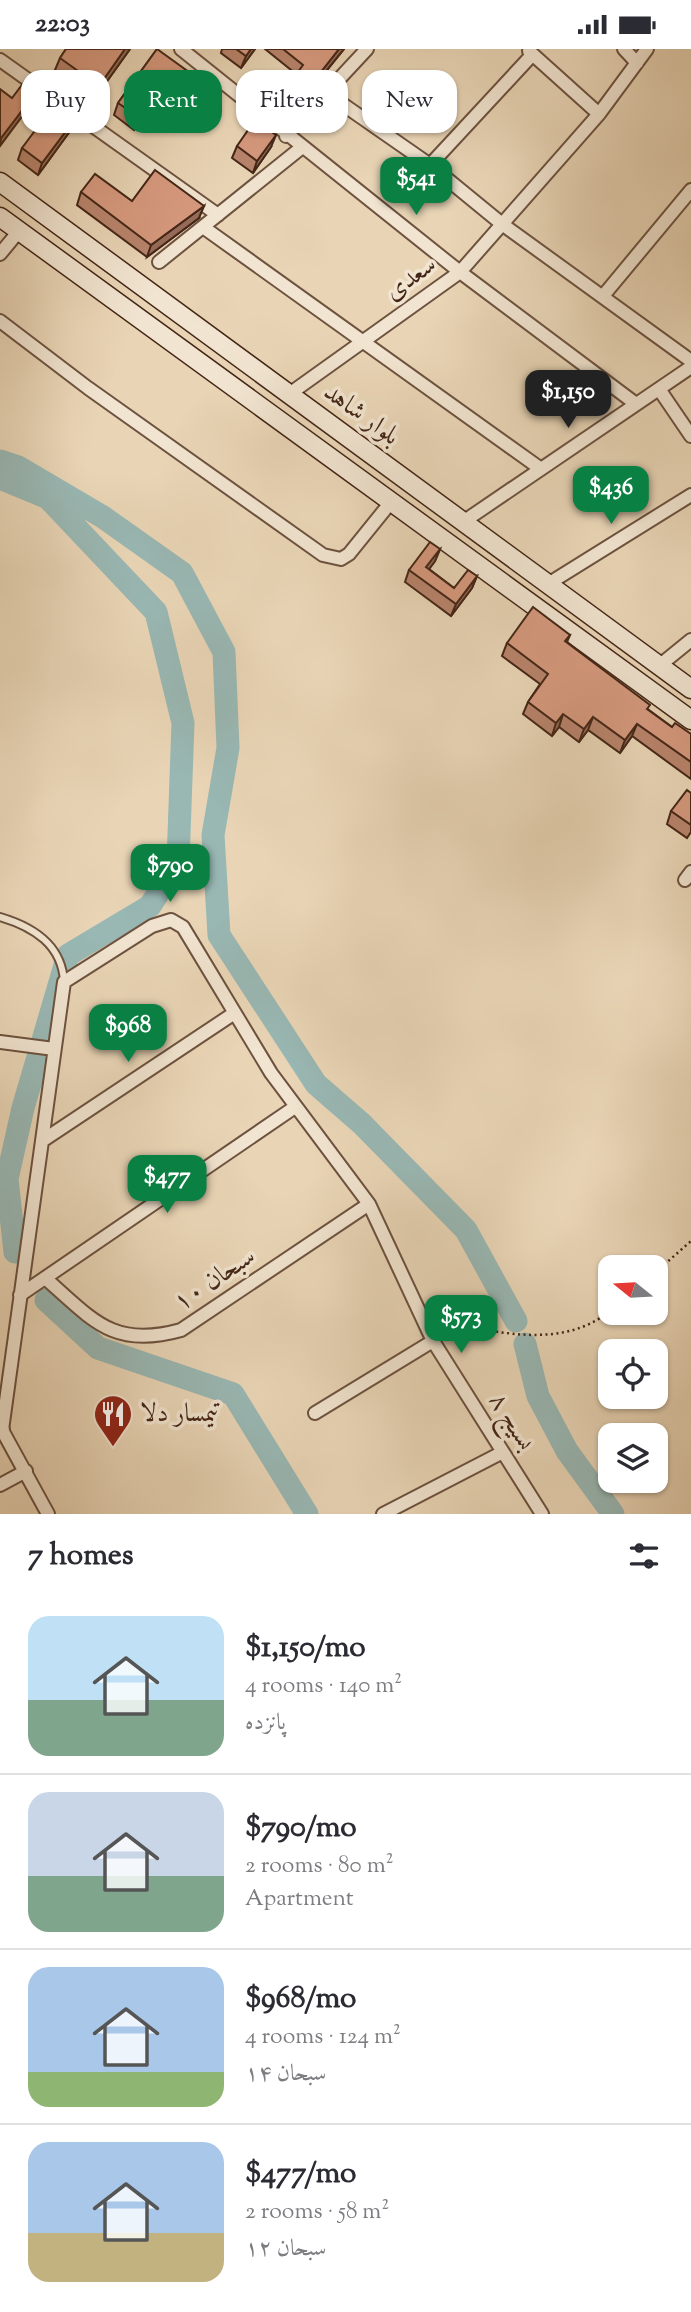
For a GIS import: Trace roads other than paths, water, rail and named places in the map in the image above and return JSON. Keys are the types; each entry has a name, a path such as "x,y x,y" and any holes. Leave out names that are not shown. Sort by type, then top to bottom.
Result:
{"main road":[{"name":"بلوار شاهد","path":"0,182 691,689"},
{"name":"بلوار شاهد","path":"0,217 691,720"},
{"path":"498,580 513,558"}],"street":[{"path":"181,49 286,136 460,272 636,404"},
{"path":"348,71 367,49"},
{"path":"624,49 636,63"},
{"name":"سعدی","path":"288,395 460,272 598,114 647,49"},
{"path":"430,165 530,52 598,114"},
{"path":"0,60 218,215"},
{"path":"348,109 430,165 502,224 691,361"},
{"path":"286,136 289,133"},
{"path":"159,262 302,148"},
{"path":"603,296 691,190"},
{"path":"203,227 541,469"},
{"path":"0,254 19,231"},
{"path":"0,321 88,389 323,555 341,559 349,554 391,502"},
{"path":"463,522 691,367"},
{"path":"659,389 691,436"},
{"path":"548,584 691,495"},
{"path":"659,666 691,640"},
{"name":"بسیج ۸","path":"64,982 152,926 171,920 183,927 233,1014 295,1107 369,1203 433,1341 542,1514"},
{"path":"48,1514 1,1430 64,982"},
{"path":"41,1141 233,1014"},
{"path":"0,1042 54,1049"},
{"path":"20,1295 295,1107"},
{"name":"سبحان ۱۰","path":"45,1278 95,1322 122,1336 154,1338 181,1331 369,1203"},
{"path":"315,1413 433,1341"},
{"path":"383,1514 503,1452"},
{"path":"0,1485 26,1471"}],"lane":[{"path":"0,917 24,925 58,952 64,982"}],"waterway":[{"path":"0,461 18,467 103,517 182,573 224,652 228,748 213,835 219,935 316,1084 362,1124 466,1230 516,1321"},
{"path":"0,478 48,498 156,612 183,723 178,862 150,906 68,955 23,1108 7,1179 15,1252"},
{"path":"46,1300 98,1348 233,1394 307,1514"},
{"path":"525,1344 538,1396 567,1451 613,1514"}],"place":[{"name":"تیمسار دلا","path":"113,1448"}]}
